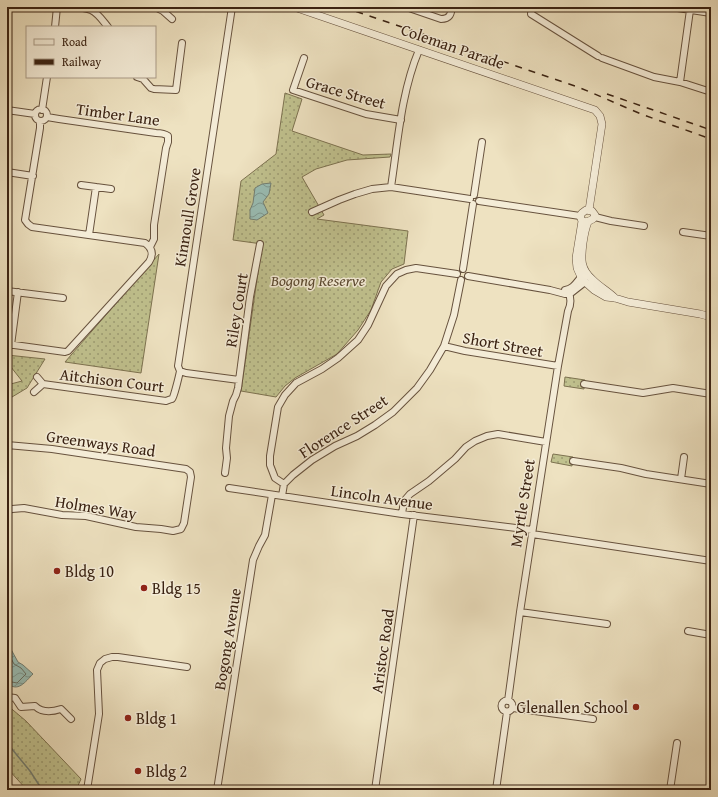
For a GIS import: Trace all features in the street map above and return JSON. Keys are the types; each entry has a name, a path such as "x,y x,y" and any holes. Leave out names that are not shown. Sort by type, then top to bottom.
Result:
{"street":[{"path":"54,26 58,7"},
{"path":"77,7 93,11 107,26"},
{"path":"155,7 163,9 172,19"},
{"name":"Kinnoull Grove","path":"180,371 178,366 232,7"},
{"name":"Coleman Parade","path":"294,7 595,110 600,116 602,124 589,210"},
{"path":"406,7 441,19 446,19 449,17 452,7"},
{"path":"532,7 531,14 600,57 654,77 680,82 711,92"},
{"path":"670,7 711,13"},
{"path":"680,82 690,10"},
{"path":"147,80 151,88 176,90 182,43"},
{"path":"391,187 406,87 419,50"},
{"name":"Grace Street","path":"304,58 293,90 366,114 401,120"},
{"path":"42,110 47,78"},
{"path":"7,110 35,114 37,111 42,110"},
{"path":"40,121 45,120 47,117 46,112 42,110"},
{"path":"35,114 36,119 40,121"},
{"name":"Timber Lane","path":"47,117 163,133 168,136 154,225 154,239 150,247"},
{"path":"18,292 9,344 65,352 68,351 149,262 152,254 150,247 144,243 32,226 28,224 26,220 40,121"},
{"path":"463,270 482,142"},
{"path":"7,172 32,176"},
{"path":"81,185 111,189"},
{"path":"89,235 96,187"},
{"path":"312,212 355,194 372,189 391,187 474,200 583,220 592,220 595,217 644,226"},
{"path":"595,217 592,211 589,210 583,212 585,231 581,259 585,272 594,282 610,292 615,298"},
{"path":"583,220 576,258 577,268 583,280 594,290 606,297 711,317"},
{"path":"683,232 711,236"},
{"name":"Riley Court","path":"225,473 229,416 239,380 250,297 260,244"},
{"path":"282,496 284,484 275,478 270,465 270,456 278,407 285,395 296,383 322,369 338,358 358,340 368,325 386,286 397,274 416,268 457,274"},
{"path":"457,274 460,270 463,270"},
{"path":"463,270 466,271 468,276"},
{"path":"457,274 458,278 461,280 466,279 468,276 550,290 556,289 567,292 573,292 583,280"},
{"name":"Florence Street","path":"284,484 312,460 375,425 393,412 417,388 430,370 444,346 454,315 461,280"},
{"path":"7,291 63,298"},
{"name":"Myrtle Street","path":"510,710 512,704 508,701 520,612 558,366 568,311 567,292"},
{"name":"Short Street","path":"444,346 465,351 558,366"},
{"path":"180,371 239,380"},
{"name":"Aitchison Court","path":"37,377 43,384 166,401 172,399 175,395 176,383 180,371"},
{"name":"Aitchison Court","path":"34,392 43,384"},
{"path":"584,384 643,393 673,388 711,394"},
{"path":"7,431 7,445"},
{"path":"402,514 404,501 410,494 429,481 455,459 466,447 475,441 487,436 498,434 546,442"},
{"name":"Greenways Road","path":"7,445 52,449 186,469 190,472 191,477 184,523 181,529"},
{"path":"681,480 684,457"},
{"path":"573,461 711,484"},
{"name":"Lincoln Avenue","path":"229,488 532,532 711,561"},
{"name":"Bogong Avenue","path":"217,790 253,560 265,535 272,495"},
{"name":"Holmes Way","path":"7,512 12,509 24,508 62,515 86,516 136,527 173,531 181,529"},
{"name":"Aristoc Road","path":"375,790 414,515"},
{"path":"520,612 607,624"},
{"path":"688,631 711,635"},
{"path":"87,790 99,714 97,670 100,663 105,658 118,657 187,667"},
{"path":"7,696 15,698 21,707 35,706 39,710 53,712 61,709 71,719"},
{"path":"496,790 510,710 593,719"},
{"path":"670,790 677,743"}],"green space":[{"name":"Bogong Reserve","path":"285,93 302,99 292,131 363,155 391,154 390,157 347,160 316,169 302,177 324,215 317,219 408,231 404,264 392,269 381,282 371,310 358,330 337,354 295,378 285,386 276,397 241,391 262,244 233,240 241,181 276,154"},
{"path":"159,254 141,373 65,362"},
{"path":"7,355 45,359 27,388 7,400 7,385 22,381 7,362"},
{"path":"565,377 585,380 584,389 564,386"},
{"path":"553,454 573,457 572,466 551,462"},
{"path":"7,705 26,721 81,779 76,790 27,790 7,768"}],"water":[{"path":"271,183 269,194 263,202 268,213 257,220 250,219 250,210 253,203 255,188 262,184"},
{"path":"7,642 18,662 33,674 18,687 11,686 7,683"}],"waterway":[{"path":"7,743 30,771 41,788"}],"railway":[{"path":"343,7 575,86 641,114 711,139"},
{"path":"607,94 711,130"}],"place":[{"name":"Bldg 10","path":"57,571"},
{"name":"Bldg 15","path":"144,588"},
{"name":"Glenallen School","path":"636,707"},
{"name":"Bldg 1","path":"128,718"},
{"name":"Bldg 2","path":"138,771"}]}
